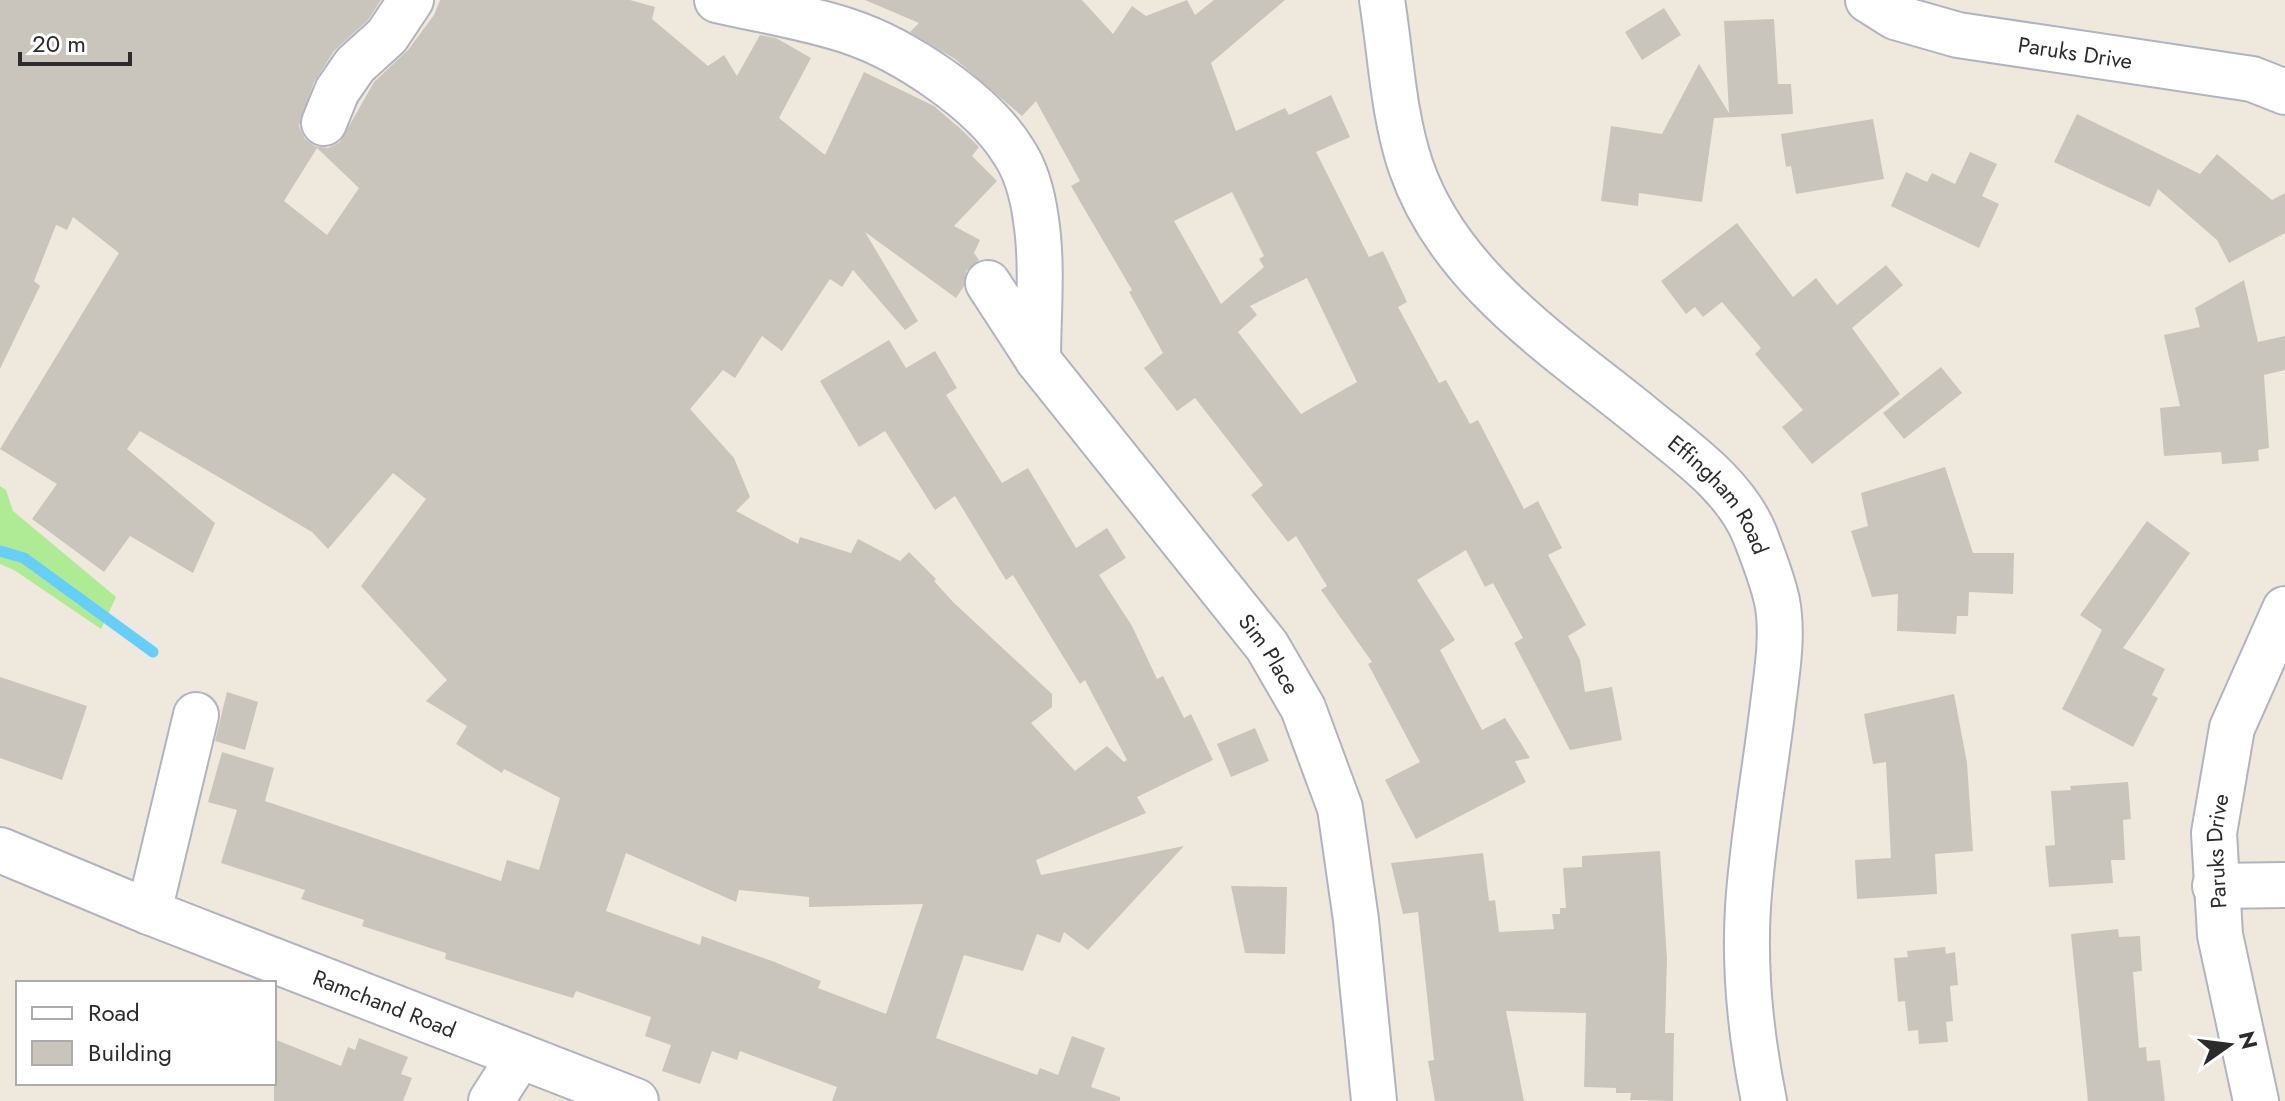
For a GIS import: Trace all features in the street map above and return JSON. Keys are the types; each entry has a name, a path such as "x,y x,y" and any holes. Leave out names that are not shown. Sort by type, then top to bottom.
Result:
{"street":[{"path":"324,123 337,91 355,65 387,36 411,0"},
{"path":"717,0 847,30 891,48 944,84 992,124 1015,152 1026,178 1037,221 1038,360"},
{"name":"Effingham Road","path":"1382,0 1396,109 1411,167 1429,208 1497,296 1552,347 1690,456 1733,498 1753,530 1766,565 1778,603 1779,661 1748,907 1747,975 1752,1031 1764,1101"},
{"name":"Paruks Drive","path":"1868,0 1895,17 1958,35 2252,79 2285,92"},
{"name":"Sim Place","path":"988,283 1038,360 1267,646 1303,708 1340,808 1356,920 1374,1101"},
{"name":"Paruks Drive","path":"2256,1101 2220,935 2214,833 2232,728 2285,609"},
{"path":"149,912 196,715"},
{"name":"Ramchand Road","path":"0,850 149,912 636,1101"},
{"path":"2215,886 2285,885"},
{"path":"491,1101 520,1056"}],"green space":[{"path":"0,486 6,490 13,511 116,597 101,629 14,570 0,564"}],"building":[{"path":"0,0 381,0 368,20 334,51 314,82 299,126 305,139 315,146 328,148 340,142 374,82 408,50 434,15 440,0 630,0 655,7 652,19 708,66 724,55 737,76 760,35 776,38 811,58 779,118 825,155 864,72 934,106 979,147 972,156 997,181 954,226 980,240 974,253 979,260 966,271 964,286 956,298 865,232 918,321 905,330 853,270 842,287 830,279 782,351 762,336 735,378 723,370 690,409 734,458 750,497 736,511 798,544 800,537 851,553 858,539 900,561 909,552 936,579 934,581 953,602 1052,694 1052,707 1031,723 1075,771 1107,746 1124,762 1127,760 1085,680 1080,684 1013,575 1006,580 955,496 935,510 885,431 859,447 820,381 889,340 906,368 935,351 957,388 946,395 1002,483 1028,468 1076,548 1107,528 1126,558 1099,575 1132,626 1157,679 1163,676 1184,718 1191,714 1213,760 1137,797 1146,813 1036,860 1041,875 1184,846 1088,950 1064,932 1060,943 1037,934 1023,971 964,955 936,1038 1037,1075 1040,1068 1058,1075 1072,1036 1105,1048 1091,1087 1120,1097 1120,1101 832,1101 837,1087 740,1051 737,1060 712,1051 700,1084 662,1071 671,1045 645,1036 651,1017 576,991 573,998 445,959 446,953 362,926 364,920 301,899 305,890 221,863 237,810 208,802 222,752 274,768 265,801 501,881 507,860 539,870 560,798 504,769 502,773 456,744 467,726 426,701 447,680 361,586 426,499 393,473 328,549 312,532 140,431 127,449 215,523 193,573 130,536 104,572 32,519 57,484 0,449 119,253 73,217 67,230 56,225 34,281 40,286 0,369","holes":["317,148 359,188 327,235 284,201","626,853 736,902 739,890 809,897 809,907 923,904 886,1014 818,988 821,981 772,961 702,936 700,945 606,911"]},
{"path":"865,0 1082,0 1113,34 1132,6 1146,16 1187,0 1195,15 1214,0 1285,0 1211,63 1236,131 1285,108 1289,115 1331,95 1350,137 1316,152 1369,257 1383,251 1407,302 1398,307 1439,383 1446,380 1470,424 1478,420 1524,509 1538,501 1562,548 1548,555 1586,625 1568,636 1580,660 1585,692 1612,687 1622,740 1570,750 1514,643 1523,638 1493,583 1485,587 1466,550 1417,580 1455,640 1440,650 1482,730 1505,718 1530,758 1515,761 1526,782 1416,839 1385,780 1420,762 1368,664 1372,662 1321,590 1327,586 1296,536 1288,542 1251,495 1263,485 1195,398 1177,411 1144,368 1163,353 1129,292 1132,290 1071,186 1080,181 1036,101 1022,116 955,59 910,32 919,23","holes":["1232,192 1264,256 1259,259 1264,267 1221,304 1174,221","1307,278 1357,382 1301,414 1238,332 1257,315 1250,306"]},
{"path":"1664,8 1681,35 1642,60 1625,32"},
{"path":"1774,19 1778,84 1791,84 1793,114 1714,118 1702,202 1639,193 1638,206 1601,201 1611,126 1662,134 1699,64 1729,113 1724,21"},
{"path":"2077,114 2200,174 2217,154 2272,200 2285,193 2285,233 2229,263 2217,240 2158,189 2150,207 2054,162"},
{"path":"1873,119 1884,179 1796,194 1791,166 1786,167 1781,134"},
{"path":"1970,152 1997,164 1982,196 1999,204 1979,248 1891,206 1906,172 1927,182 1932,173 1955,184"},
{"path":"1737,223 1793,297 1816,278 1837,305 1886,265 1903,285 1852,328 1900,394 1812,464 1782,427 1803,410 1755,354 1761,348 1722,302 1703,317 1695,307 1686,314 1661,281"},
{"path":"2244,280 2258,342 2285,336 2285,370 2264,375 2269,448 2258,450 2259,461 2222,464 2221,452 2164,456 2160,408 2180,406 2164,335 2200,327 2195,308"},
{"path":"1941,367 1962,393 1904,439 1883,413"},
{"path":"1945,467 1973,553 2014,553 2013,594 1969,592 1968,616 1957,616 1956,634 1897,631 1898,594 1872,597 1851,531 1868,526 1861,493"},
{"path":"2147,521 2190,553 2123,648 2165,669 2152,695 2158,698 2133,747 2062,709 2102,630 2080,615"},
{"path":"0,677 87,706 62,780 0,758"},
{"path":"227,692 258,702 245,750 215,741"},
{"path":"1954,694 1967,763 1973,851 1935,854 1937,894 1857,899 1855,860 1891,858 1886,762 1873,764 1864,714"},
{"path":"1255,728 1269,761 1231,777 1217,744"},
{"path":"2128,782 2131,819 2123,820 2125,860 2111,860 2113,883 2049,887 2045,846 2055,845 2051,791 2071,790 2070,786"},
{"path":"1660,851 1667,959 1665,1033 1674,1033 1673,1101 1630,1100 1631,1093 1616,1093 1616,1088 1584,1087 1586,1013 1506,1011 1524,1101 1435,1101 1428,1061 1434,1060 1418,912 1403,914 1391,863 1483,853 1489,901 1495,900 1499,932 1554,929 1552,914 1560,914 1560,908 1566,908 1563,868 1582,867 1582,856"},
{"path":"1231,886 1287,887 1285,954 1245,953"},
{"path":"2118,929 2119,937 2140,936 2142,971 2133,972 2139,1048 2146,1047 2147,1061 2160,1060 2165,1101 2088,1101 2071,934"},
{"path":"1945,947 1946,954 1955,952 1958,985 1950,986 1953,1021 1946,1022 1948,1042 1919,1044 1918,1030 1908,1031 1905,1001 1898,1002 1894,958 1908,957 1907,951"},
{"path":"359,1038 408,1057 401,1074 412,1078 403,1101 274,1101 276,1040 341,1066 348,1047 355,1050"}],"waterway":[{"path":"0,551 24,558 153,652"}]}
